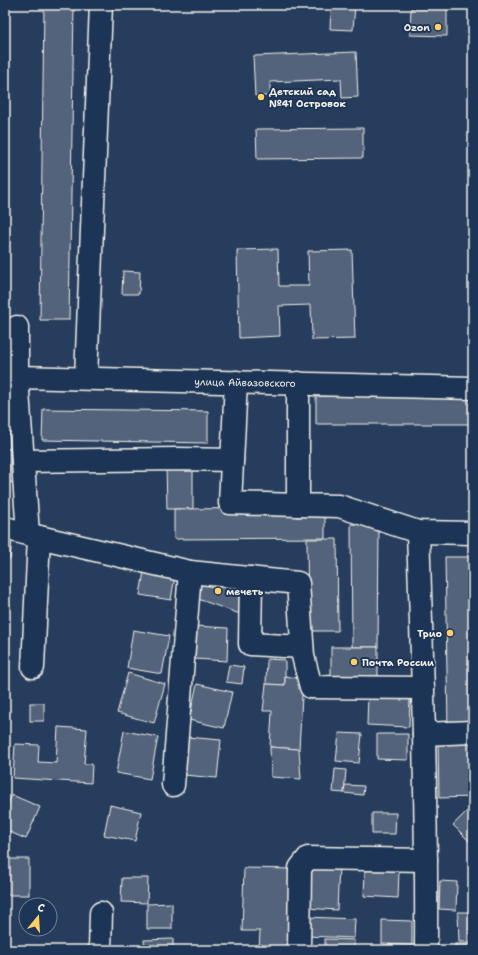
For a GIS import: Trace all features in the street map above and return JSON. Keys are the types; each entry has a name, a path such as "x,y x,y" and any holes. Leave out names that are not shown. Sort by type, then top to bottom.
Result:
{"street":[{"path":"86,378 101,5"},
{"path":"17,327 17,376 23,461 34,536 33,667"},
{"name":"улица Айвазовского","path":"17,376 473,388"},
{"path":"236,382 230,503 339,506 418,532 473,533"},
{"path":"298,383 298,505"},
{"path":"23,461 178,459 232,460"},
{"path":"5,528 190,572 298,583 303,656 311,687 423,688"},
{"path":"418,532 424,734 426,950"},
{"path":"173,785 190,572"},
{"path":"251,578 250,644 302,647"},
{"path":"424,734 473,732"},
{"path":"299,950 300,868 308,858 426,860"},
{"path":"100,950 101,913"}],"building":[{"path":"44,5 74,5 69,320 40,320"},
{"path":"331,5 355,5 353,30 330,29"},
{"path":"411,8 447,8 447,36 410,35"},
{"path":"356,52 358,97 342,98 341,79 270,82 270,96 255,96 253,56"},
{"path":"363,128 363,158 257,159 256,129"},
{"path":"278,249 279,286 309,286 308,251 352,250 355,339 312,340 311,305 279,306 280,336 239,338 237,250"},
{"path":"123,271 140,272 139,294 122,294"},
{"path":"316,396 473,396 473,424 316,424"},
{"path":"43,409 208,411 208,443 42,440"},
{"path":"18,448 19,482 5,483 5,449"},
{"path":"166,464 193,464 193,509 167,509"},
{"path":"325,508 325,538 174,539 174,509"},
{"path":"351,524 379,525 378,647 352,647"},
{"path":"307,539 337,539 338,631 308,631"},
{"path":"5,541 12,541 10,559 5,559"},
{"path":"445,557 473,557 473,726 448,727"},
{"path":"144,571 175,576 171,600 140,595"},
{"name":"мечеть","path":"198,580 234,587 241,598 240,614 198,599"},
{"path":"5,598 8,598 6,631 5,631"},
{"path":"195,626 228,628 227,661 194,659"},
{"path":"133,630 169,636 162,674 127,668"},
{"name":"Почта России","path":"331,647 378,647 378,677 331,677"},
{"path":"267,659 285,660 285,685 266,684"},
{"path":"229,665 244,667 242,684 226,682"},
{"path":"128,673 165,684 154,723 117,713"},
{"path":"285,676 303,679 299,749 270,747 272,711 263,711 266,684 285,685"},
{"path":"197,684 232,692 224,728 189,720"},
{"path":"368,694 410,697 409,727 367,725"},
{"path":"30,703 44,703 44,721 30,721"},
{"path":"58,727 87,729 84,764 92,764 91,783 13,778 15,744 39,745 38,762 56,763"},
{"path":"124,731 158,737 150,779 116,773"},
{"path":"339,733 362,734 359,763 336,761"},
{"path":"377,734 408,734 408,760 377,759"},
{"path":"187,737 221,740 217,778 184,775"},
{"path":"473,738 473,797 439,798 438,739"},
{"path":"270,747 299,749 301,779 271,777"},
{"path":"335,769 346,770 344,793 333,792"},
{"path":"345,785 364,786 363,795 344,793"},
{"path":"12,795 40,807 26,839 5,830 5,811"},
{"path":"110,805 141,812 135,841 104,835"},
{"path":"473,805 473,845 453,825"},
{"path":"372,813 396,813 395,834 372,834"},
{"path":"5,859 29,859 29,895 5,895"},
{"path":"307,864 339,866 337,910 305,908"},
{"path":"244,868 292,869 290,950 259,950 260,931 242,931"},
{"path":"365,870 399,871 398,898 364,896"},
{"path":"122,878 148,878 147,903 121,902"},
{"path":"440,881 457,882 456,910 439,909"},
{"path":"172,903 172,929 147,929 147,904"},
{"path":"458,912 473,912 473,942 459,942"},
{"path":"307,917 355,919 354,938 306,936"},
{"path":"382,920 412,921 412,945 382,944"},
{"path":"173,939 173,950 145,950 144,940"},
{"path":"325,939 354,940 354,950 325,950"},
{"path":"455,944 473,944 473,950 455,950"}],"place":[{"name":"Ozon","path":"438,27"},
{"name":"Детский сад №41 Островок","path":"261,97"},
{"name":"мечеть","path":"218,591"},
{"name":"Трио","path":"450,633"},
{"name":"Почта России","path":"354,662"}]}
